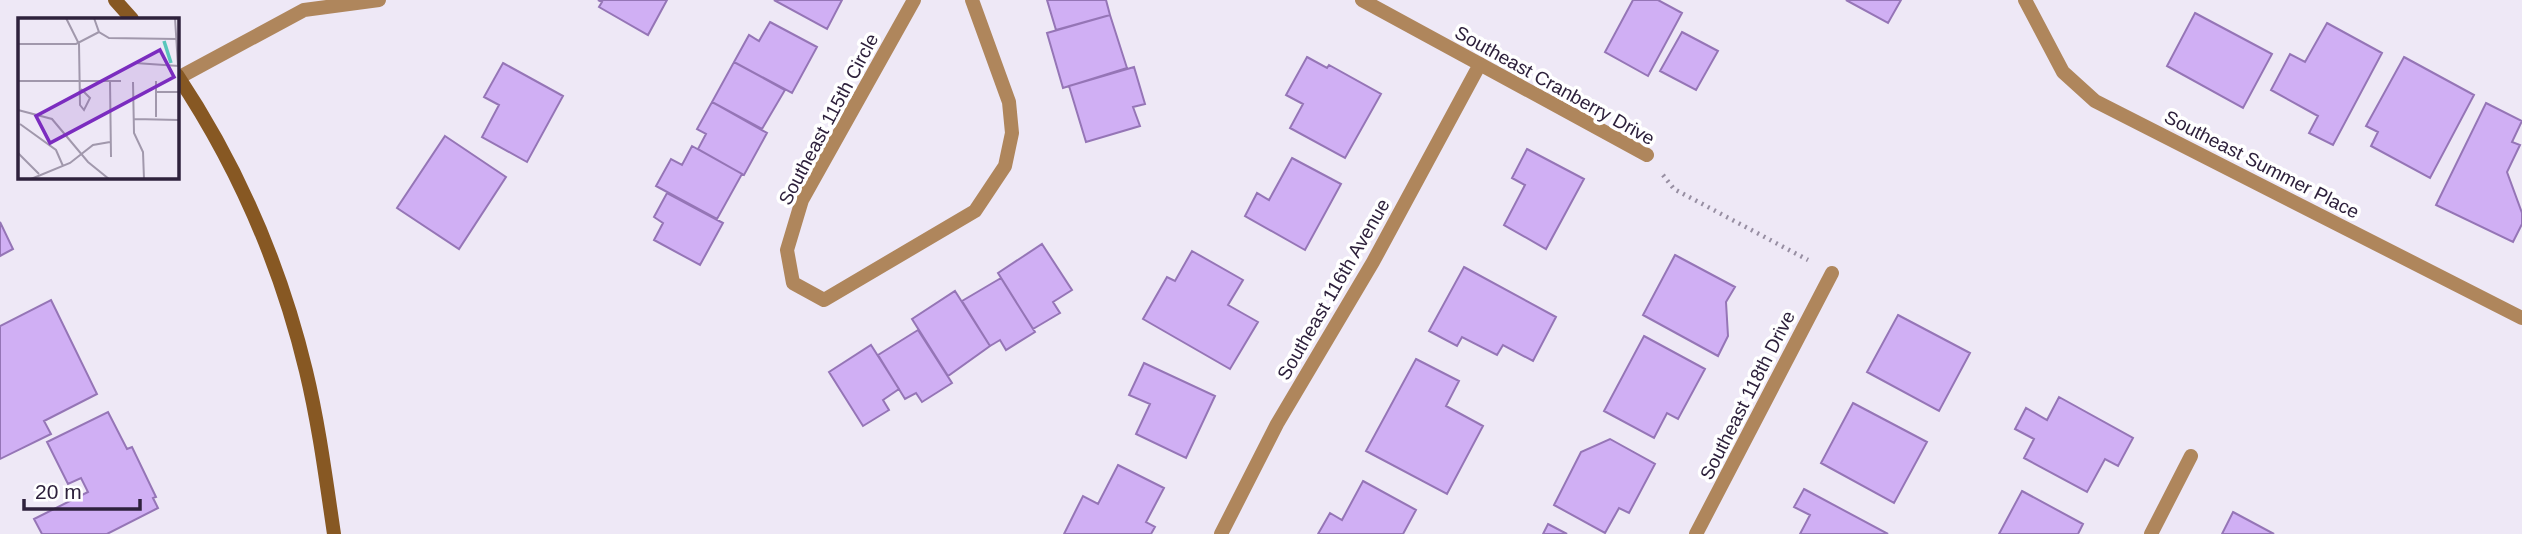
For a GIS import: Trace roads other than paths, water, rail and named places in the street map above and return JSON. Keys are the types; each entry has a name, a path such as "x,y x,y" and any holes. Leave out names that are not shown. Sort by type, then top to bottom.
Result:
{"street":[{"path":"115,0 131,18"},
{"path":"334,534 314,406 283,292 261,232 236,178 178,76 304,10 379,0"},
{"name":"Southeast 115th Circle","path":"914,0 803,200 787,250 793,283 824,300 975,211 1005,166 1012,133 1009,102 972,0"},
{"name":"Southeast Cranberry Drive","path":"1362,0 1647,155"},
{"name":"Southeast Summer Place","path":"2025,0 2063,72 2095,101 2522,318"},
{"name":"Southeast 116th Avenue","path":"1221,534 1277,424 1373,262 1480,64"},
{"name":"Southeast 118th Drive","path":"1696,534 1832,273"},
{"path":"2151,534 2191,456"}]}
